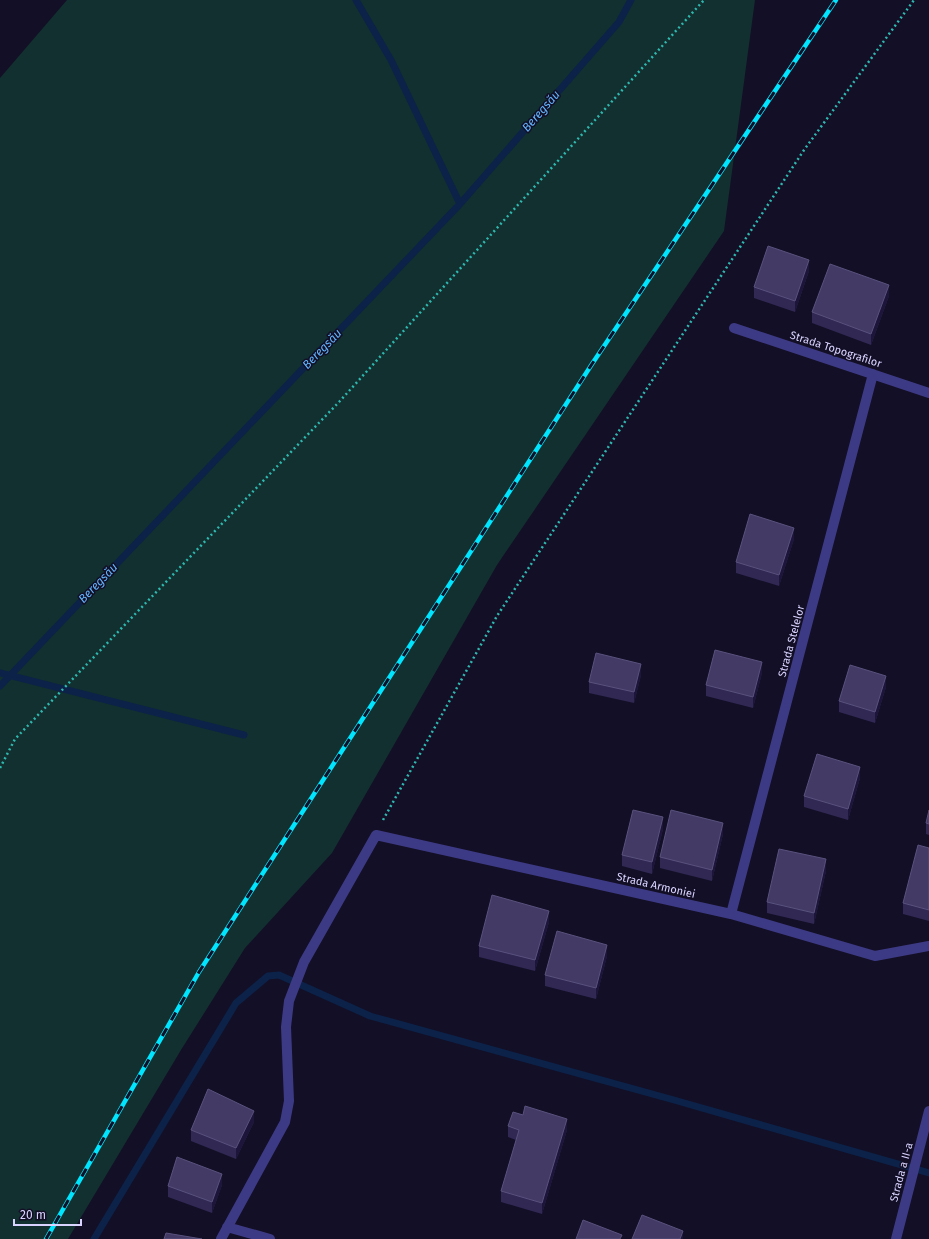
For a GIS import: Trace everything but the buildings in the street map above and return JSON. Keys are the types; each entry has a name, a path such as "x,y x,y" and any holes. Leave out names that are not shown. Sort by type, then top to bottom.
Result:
{"street":[{"name":"Strada Topografilor","path":"734,328 929,393"},
{"name":"Strada Stelelor","path":"731,914 873,374"},
{"name":"Strada Armoniei","path":"376,835 731,914 875,956 929,946"},
{"path":"221,1239 285,1122 289,1101 286,1027 289,1001 304,962 376,835"},
{"name":"Strada a II-a","path":"896,1239 929,1111"},
{"path":"227,1227 270,1239"}],"path":[{"path":"0,768 15,740 339,402 704,0"},
{"path":"376,835 497,616 804,150 914,0"}],"green space":[{"path":"67,0 755,0 724,231 497,565 332,853 245,948 181,1050 68,1239 0,1239 0,78"}],"waterway":[{"path":"356,0 391,60 460,204"},
{"name":"Beregsău","path":"0,686 460,204 619,22 631,0"},
{"path":"0,673 244,735"},
{"path":"94,1239 236,1003 268,976 279,975 370,1016 674,1100 929,1173"}],"railway":[{"path":"46,1239 199,972 592,364 836,0"}]}
